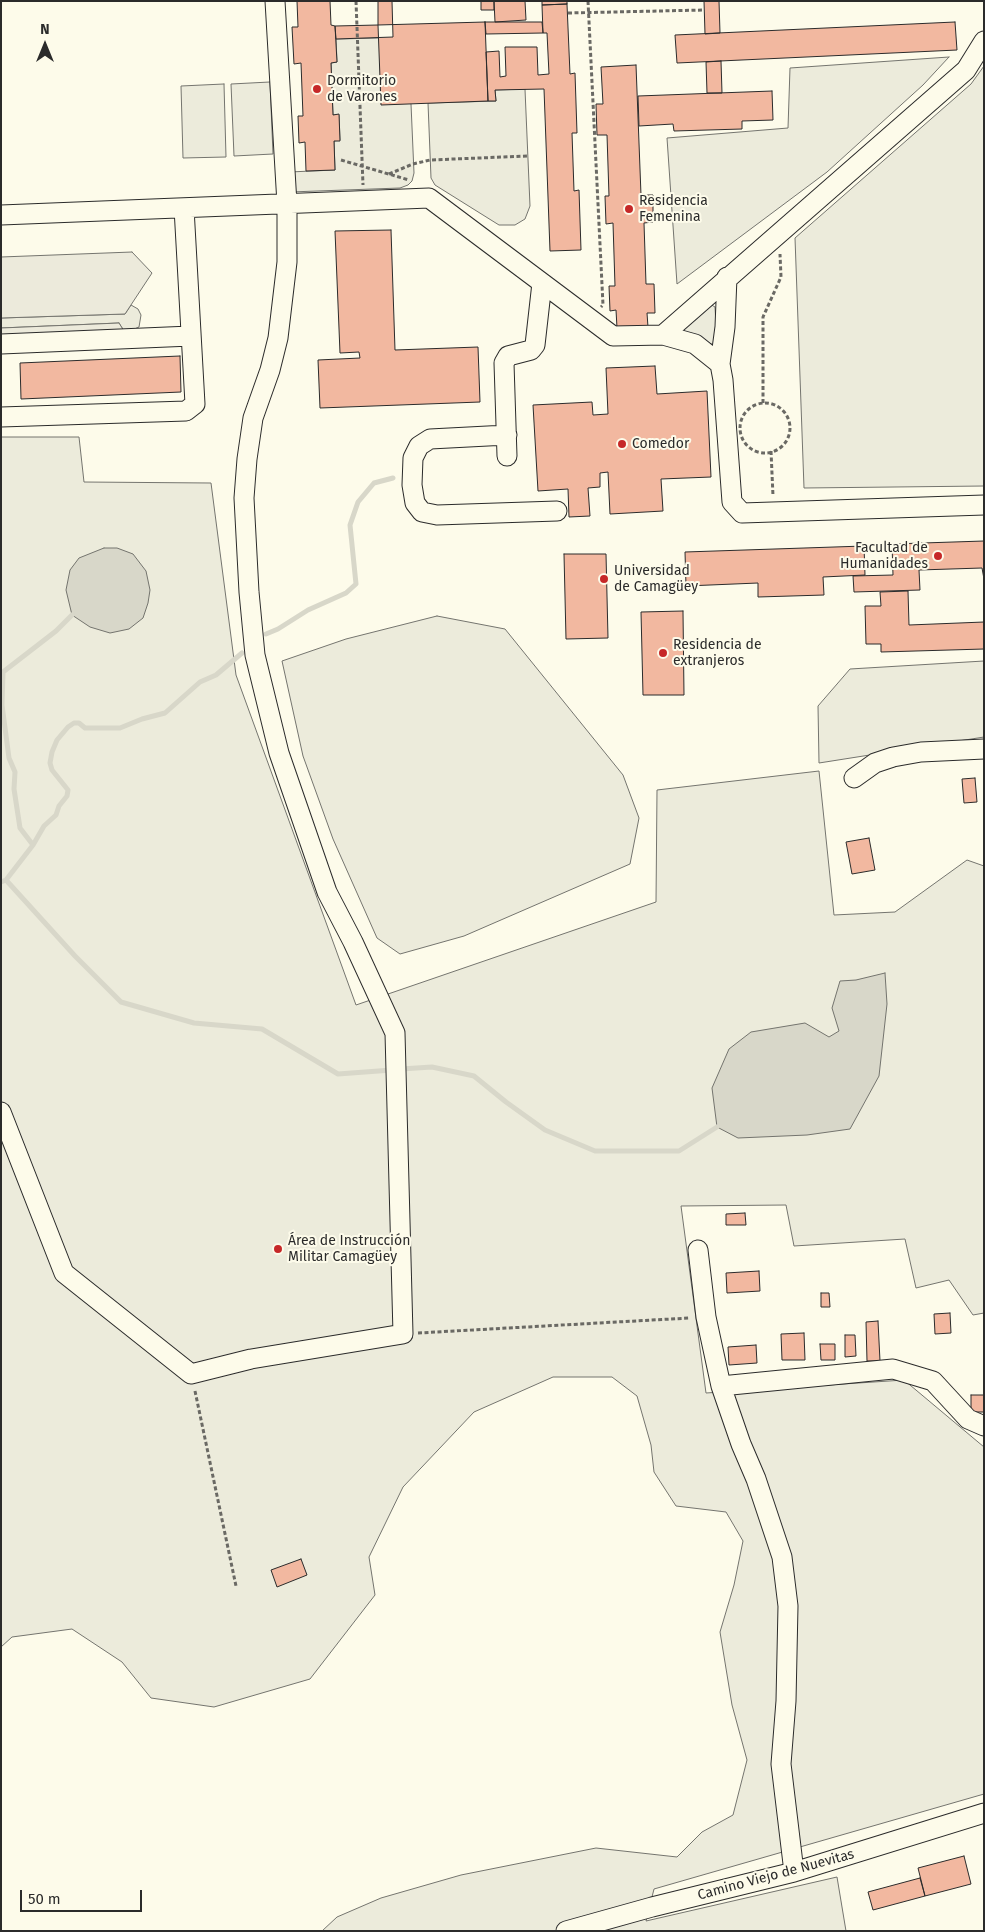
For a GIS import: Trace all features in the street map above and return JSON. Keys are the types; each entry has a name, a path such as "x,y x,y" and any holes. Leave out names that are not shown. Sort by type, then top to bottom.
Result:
{"street":[{"path":"1,1112 64,1273 191,1374 251,1359 403,1334 395,1033 353,942 327,892 280,753 255,655 249,592 244,498 253,418 270,370 278,338 287,262 287,204 275,1"},
{"path":"663,335 727,277 966,70 984,41"},
{"path":"1,215 429,198 612,336 663,335 695,344 720,364"},
{"path":"1,417 186,411 195,404 184,208"},
{"path":"727,277 725,327 720,364 723,380 732,502 742,513 984,505"},
{"path":"508,456 504,363 508,356 531,350 535,345 542,283"},
{"path":"1,344 191,336"},
{"path":"507,435 430,439 419,446 413,458 412,485 415,503 422,512 437,515 557,511"},
{"path":"854,778 876,763 893,757 921,752 984,749"},
{"path":"698,1250 706,1317 721,1386 741,1444 756,1479 782,1557 788,1606 786,1701 780,1764 794,1872"},
{"path":"721,1386 893,1369 933,1381 968,1419 984,1426"},
{"name":"Camino Viejo de Nuevitas","path":"566,1931 652,1907 794,1872 984,1814"}],"path":[{"path":"356,1 364,201"},
{"path":"588,1 603,305 591,320"},
{"path":"568,13 704,10"},
{"path":"388,174 413,164 430,160 528,156"},
{"path":"341,160 412,181 429,198"},
{"path":"763,403 763,317 780,277 780,231"},
{"path":"763,403 778,407 784,412 788,420 788,436 784,443 778,448 764,452 750,448 741,436 740,429 741,421 749,408 763,403"},
{"path":"771,451 774,512"},
{"path":"403,1334 706,1317"},
{"path":"191,1374 236,1586"}],"shaded area":[{"path":"379,38 411,104 414,173 412,181 400,188 290,192 289,172 335,170 334,141 340,140 339,115 333,115 331,63 337,62 336,39"},
{"path":"949,57 923,85 827,172 677,284 667,138 788,128 790,68"},
{"path":"984,66 984,486 804,488 795,238 971,84"},
{"path":"270,82 273,154 234,156 231,84"},
{"path":"224,84 226,157 183,158 181,86"},
{"path":"525,89 530,206 525,219 515,225 499,225 435,185 431,178 428,103 496,101 495,90"},
{"path":"132,252 152,273 125,314 1,318 1,257"},
{"path":"710,304 715,307 717,342 714,345 684,333 682,330"},
{"path":"131,305 138,309 141,315 139,327 132,330 124,331 119,323 1,328 1,318 125,314"},
{"path":"119,323 129,339 1,344 1,328"},
{"path":"1,437 79,437 84,482 211,483 236,675 356,1005 656,902 657,790 819,771 834,915 895,912 967,860 984,866 984,1313 973,1315 949,1280 916,1288 905,1239 794,1246 786,1205 681,1206 706,1393 904,1380 984,1447 984,1794 654,1889 646,1921 837,1877 846,1931 322,1931 337,1917 381,1898 461,1875 596,1848 677,1857 702,1832 733,1815 747,1760 732,1705 720,1632 734,1585 743,1541 726,1512 676,1506 654,1472 651,1445 637,1396 612,1377 553,1377 474,1412 403,1487 369,1557 375,1595 310,1679 214,1707 151,1698 122,1662 72,1629 12,1637 1,1647"},
{"path":"104,548 117,548 133,554 146,571 150,590 143,618 129,629 110,633 90,627 72,615 66,590 70,570 79,558"},
{"path":"437,616 505,629 623,775 639,818 630,864 464,936 400,954 377,938 333,839 303,756 282,661 346,639"},
{"path":"984,661 984,737 819,763 818,706 850,669"},
{"path":"885,973 887,1004 879,1076 850,1129 807,1135 738,1138 717,1127 712,1088 729,1049 751,1032 805,1023 829,1037 839,1031 832,1008 840,981 856,980"}],"building":[{"name":"Dormitorio de Varones","path":"297,1 330,1 331,25 335,26 337,62 331,63 333,115 339,114 340,141 334,141 335,170 306,171 305,142 299,143 298,116 303,116 301,63 294,64 292,27 298,27"},
{"path":"378,1 392,1 393,37 336,39 335,26 378,25"},
{"path":"481,1 494,1 494,10 481,10"},
{"path":"494,1 525,1 526,20 495,22"},
{"path":"542,1 567,1 567,4 542,5"},
{"path":"704,1 719,1 720,33 705,34"},
{"path":"567,4 570,74 575,73 577,133 572,133 574,191 579,190 581,250 550,251 544,89 495,90 496,101 488,101 486,52 499,51 500,77 506,76 505,47 537,47 538,75 549,74 547,33 543,33 542,5"},
{"path":"485,22 542,22 543,33 486,34"},
{"path":"485,22 488,101 381,105 378,25"},
{"path":"955,22 957,50 677,63 675,35"},
{"path":"721,61 722,93 707,93 706,62"},
{"name":"Residencia Femenina","path":"636,65 641,195 653,195 653,222 644,223 646,284 654,284 655,313 647,313 648,327 617,328 616,310 610,311 609,286 615,286 613,223 606,224 605,196 609,196 607,135 597,135 596,104 603,104 601,67"},
{"path":"772,91 773,120 742,121 742,129 674,131 673,124 639,126 638,96"},
{"path":"391,230 395,350 478,347 480,402 320,408 318,360 360,358 359,352 340,353 335,231"},
{"path":"180,356 181,392 21,399 20,363"},
{"name":"Comedor","path":"655,366 657,394 707,391 711,477 661,479 663,511 610,514 608,472 600,473 600,487 588,488 590,516 569,517 568,489 538,491 533,405 592,402 593,415 608,414 606,368"},
{"name":"Facultad de Humanidades","path":"984,541 984,579 982,568 919,570 920,590 854,592 853,576 893,575 892,544"},
{"path":"864,546 865,575 823,577 824,595 758,597 758,583 686,586 685,552"},
{"path":"564,554 606,554 608,638 566,639"},
{"path":"908,591 909,625 984,622 984,649 881,652 881,644 866,644 865,606 881,606 880,592"},
{"name":"Residencia de extranjeros","path":"683,611 684,695 643,695 641,612"},
{"path":"975,778 977,802 964,803 962,779"},
{"path":"869,838 875,870 852,874 846,842"},
{"path":"745,1213 746,1225 726,1225 726,1214"},
{"path":"759,1271 760,1291 727,1293 726,1273"},
{"path":"821,1293 829,1293 830,1307 821,1307"},
{"path":"950,1313 951,1333 935,1334 934,1314"},
{"path":"878,1321 880,1361 867,1361 866,1322"},
{"path":"804,1333 805,1360 782,1360 781,1334"},
{"path":"845,1335 855,1335 856,1356 845,1357"},
{"path":"820,1344 835,1344 835,1360 821,1360"},
{"path":"756,1345 757,1363 729,1365 728,1347"},
{"path":"971,1395 984,1395 984,1412 971,1412"},
{"path":"301,1559 307,1575 277,1587 271,1570"},
{"path":"964,1856 971,1884 925,1896 918,1868"},
{"path":"920,1878 925,1896 873,1910 868,1892"}],"waterway":[{"path":"266,634 278,629 308,610 346,593 356,584 350,525 358,502 374,483 393,478"},
{"path":"33,845 20,828 14,789 15,772 9,758 2,705 3,672 56,631 72,615"},
{"path":"1,882 6,880 33,845 44,826 56,815 59,806 67,796 68,790 52,770 50,763 57,740 68,727 74,723 79,723 85,728 120,728 142,719 165,713 200,682 216,675 242,653"},
{"path":"6,880 75,956 121,1002 194,1023 262,1029 338,1074 392,1070"},
{"path":"401,1069 432,1067 474,1076 545,1130 595,1151 679,1151 717,1127"}],"place":[{"name":"Dormitorio de Varones","path":"317,89"},
{"name":"Residencia Femenina","path":"629,209"},
{"name":"Comedor","path":"622,444"},
{"name":"Facultad de Humanidades","path":"938,556"},
{"name":"Universidad de Camagüey","path":"604,579"},
{"name":"Residencia de extranjeros","path":"663,653"},
{"name":"Área de Instrucción Militar Camagüey","path":"278,1249"}]}
